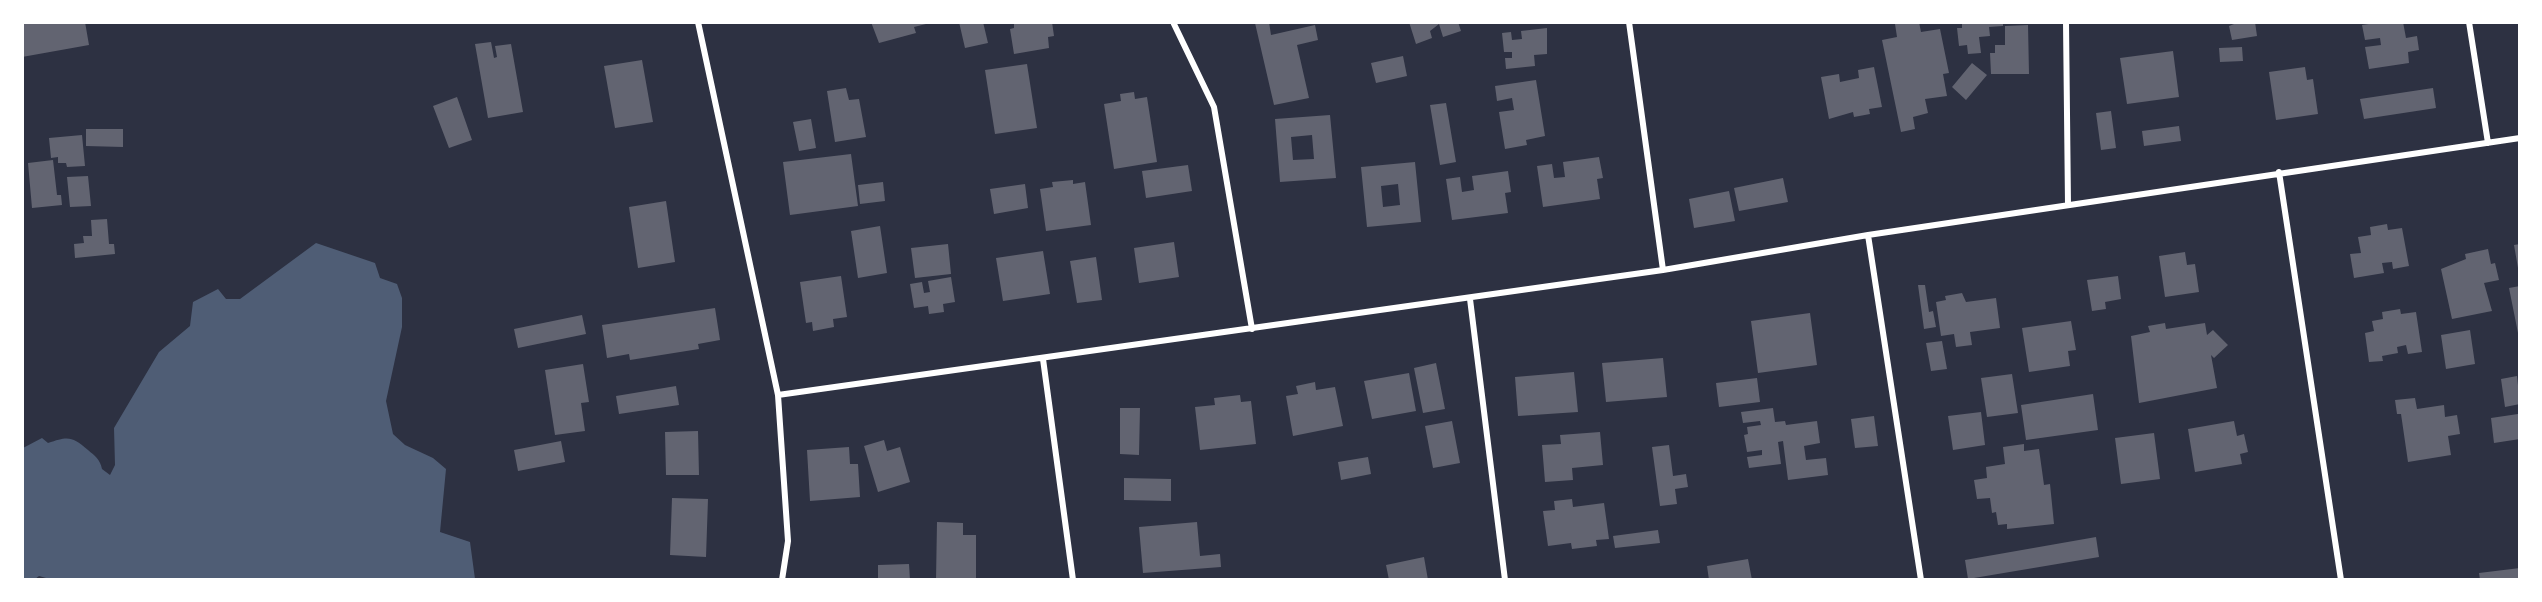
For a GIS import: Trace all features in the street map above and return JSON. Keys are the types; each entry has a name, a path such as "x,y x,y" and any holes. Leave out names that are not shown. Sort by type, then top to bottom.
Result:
{"street":[{"path":"698,22 778,395 788,542 782,579"},
{"path":"1173,22 1214,107 1252,329"},
{"path":"1629,22 1663,270"},
{"path":"2066,22 2068,205"},
{"path":"2469,22 2488,143"},
{"path":"778,395 1470,299 1663,270 1868,235 2279,172 2520,138"},
{"path":"2279,172 2341,579"},
{"path":"1868,235 1921,579"},
{"path":"1470,299 1504,579"},
{"path":"1043,359 1073,579"}],"water":[{"path":"316,243 375,263 380,278 397,284 402,298 402,327 386,401 393,434 405,445 433,458 446,469 440,532 470,542 475,579 53,580 39,576 35,579 23,579 23,448 42,438 48,443 65,438 74,440 95,456 102,469 110,475 115,465 114,428 159,352 190,326 193,302 218,289 226,299 240,299"}],"building":[{"path":"22,22 85,22 89,45 22,57"},
{"path":"871,22 930,23 914,27 916,33 879,43"},
{"path":"959,22 983,22 988,43 965,48"},
{"path":"1014,22 1052,22 1054,36 1048,37 1049,48 1014,54 1010,29 1014,28"},
{"path":"1269,22 1271,35 1315,25 1318,40 1297,45 1309,98 1274,105 1255,23"},
{"path":"1409,22 1458,22 1461,31 1443,37 1439,24 1430,31 1432,38 1416,44"},
{"path":"1919,22 1921,32 1940,29 1949,73 1943,74 1947,96 1925,99 1928,113 1913,117 1915,129 1901,132 1882,40 1897,37 1895,24"},
{"path":"1962,22 2003,22 2003,26 1989,27 1990,36 1979,37 1981,53 1968,54 1967,45 1959,46 1957,28 1962,28"},
{"path":"2239,22 2255,22 2257,36 2232,40 2229,26"},
{"path":"2403,22 2406,38 2417,36 2419,50 2408,52 2409,63 2369,69 2365,47 2381,45 2380,38 2365,40 2362,25"},
{"path":"2028,25 2029,74 1991,74 1990,53 1995,53 1995,45 2005,45 2005,26"},
{"path":"1547,28 1547,54 1534,55 1535,66 1506,69 1505,58 1512,58 1512,52 1504,52 1502,33 1511,32 1512,40 1522,39 1521,31"},
{"path":"491,42 494,58 497,57 495,46 511,44 523,112 488,118 475,44"},
{"path":"2242,47 2243,61 2220,62 2219,48"},
{"path":"2173,51 2179,97 2127,104 2120,58"},
{"path":"1403,56 1407,76 1376,83 1371,63"},
{"path":"642,60 653,122 615,128 604,66"},
{"path":"1972,63 1987,75 1966,100 1952,87"},
{"path":"1027,64 1037,128 995,134 985,70"},
{"path":"1874,67 1882,107 1869,109 1870,114 1854,117 1853,112 1829,119 1821,77 1839,74 1840,82 1859,78 1858,70"},
{"path":"2305,67 2307,80 2313,79 2318,114 2276,120 2269,72"},
{"path":"1536,80 1545,136 1526,140 1527,145 1505,149 1499,112 1514,110 1512,98 1497,101 1495,86"},
{"path":"846,88 849,100 859,99 866,137 835,142 827,91"},
{"path":"2433,88 2436,108 2364,119 2360,99"},
{"path":"1134,92 1135,99 1147,97 1157,162 1114,169 1104,104 1121,101 1120,94"},
{"path":"457,97 472,140 449,148 433,106"},
{"path":"1446,103 1456,162 1440,165 1430,105"},
{"path":"2111,111 2116,148 2101,150 2096,113"},
{"path":"1330,115 1336,178 1280,182 1275,119","holes":["1312,135 1314,159 1293,160 1291,137"]},
{"path":"811,119 816,148 799,151 793,122"},
{"path":"2179,126 2181,141 2144,146 2142,131"},
{"path":"86,129 123,129 123,147 86,146"},
{"path":"82,135 85,166 67,167 66,163 58,163 58,157 51,158 49,138"},
{"path":"851,154 858,206 790,215 783,162"},
{"path":"1599,157 1603,178 1597,179 1600,199 1543,207 1537,166 1552,164 1554,178 1565,177 1563,162"},
{"path":"53,160 57,195 61,195 62,205 32,208 28,163"},
{"path":"1415,162 1421,222 1367,227 1361,167","holes":["1398,184 1400,205 1383,207 1381,186"]},
{"path":"1188,165 1192,191 1146,198 1142,171"},
{"path":"1508,171 1511,192 1505,193 1508,213 1452,220 1446,179 1460,177 1462,192 1474,190 1472,176"},
{"path":"88,176 91,206 70,207 67,177"},
{"path":"1783,178 1788,202 1739,211 1734,188"},
{"path":"1073,180 1073,184 1085,182 1091,225 1046,231 1040,189 1053,187 1052,182"},
{"path":"883,182 885,201 860,204 858,185"},
{"path":"1025,184 1028,208 994,214 990,189"},
{"path":"1729,191 1735,221 1694,228 1689,199"},
{"path":"666,201 675,262 638,268 629,207"},
{"path":"107,219 109,244 114,244 115,254 75,258 74,244 84,243 83,236 92,236 91,220"},
{"path":"2387,224 2388,230 2402,228 2409,266 2393,269 2392,262 2382,263 2384,273 2354,278 2350,254 2361,253 2358,237 2371,235 2370,227"},
{"path":"880,226 887,273 858,278 851,231"},
{"path":"1174,242 1179,277 1139,283 1134,248"},
{"path":"948,244 951,274 915,278 911,248"},
{"path":"2520,244 2520,268 2518,268 2514,245"},
{"path":"2488,249 2491,264 2495,263 2499,280 2484,283 2492,311 2452,319 2441,269 2466,259 2465,254"},
{"path":"1043,251 1050,294 1003,301 996,258"},
{"path":"2185,252 2187,265 2195,264 2199,292 2165,297 2159,256"},
{"path":"1096,257 1102,300 1077,303 1070,261"},
{"path":"841,276 847,317 833,319 834,327 813,331 812,322 806,323 800,282"},
{"path":"2118,276 2121,299 2105,302 2106,309 2092,311 2087,280"},
{"path":"951,277 955,302 943,304 944,312 929,314 928,306 914,308 910,284 922,282 924,293 930,292 928,281"},
{"path":"1918,285 1925,285 1929,312 1933,311 1936,327 1924,329"},
{"path":"2520,286 2520,333 2518,333 2509,288"},
{"path":"1962,293 1966,302 1996,298 2000,328 1970,332 1972,345 1956,347 1954,334 1941,336 1936,302 1946,300 1945,296"},
{"path":"715,308 720,340 698,344 699,349 630,360 629,354 607,358 602,325"},
{"path":"2400,309 2401,314 2416,312 2422,352 2408,354 2406,345 2397,347 2398,353 2382,356 2383,361 2369,362 2365,333 2374,331 2372,321 2383,319 2382,312"},
{"path":"1810,313 1817,365 1758,373 1751,321"},
{"path":"582,315 586,334 518,348 514,329"},
{"path":"2071,321 2076,350 2068,351 2070,366 2029,372 2022,328"},
{"path":"2165,323 2166,329 2205,323 2207,335 2213,330 2228,345 2214,358 2211,355 2217,388 2139,403 2131,336 2150,332 2148,326"},
{"path":"2470,330 2475,364 2446,369 2441,335"},
{"path":"1942,341 1947,369 1931,371 1926,343"},
{"path":"1663,358 1667,397 1606,402 1602,363"},
{"path":"1436,363 1445,409 1423,413 1414,368"},
{"path":"583,364 589,402 581,403 585,431 555,435 545,370"},
{"path":"1574,372 1578,412 1518,416 1515,377"},
{"path":"1409,373 1416,411 1372,419 1364,381"},
{"path":"2012,374 2018,413 1987,417 1981,378"},
{"path":"2517,376 2520,404 2505,407 2501,379"},
{"path":"1757,378 1760,402 1719,407 1716,383"},
{"path":"1315,382 1316,390 1335,387 1343,426 1293,436 1286,396 1298,394 1296,386"},
{"path":"676,386 679,405 619,414 616,396"},
{"path":"2093,394 2098,430 2026,440 2021,405"},
{"path":"1240,395 1241,402 1251,401 1256,444 1200,450 1195,407 1215,405 1214,398"},
{"path":"2415,398 2417,409 2444,405 2445,417 2457,415 2460,434 2448,436 2451,455 2408,462 2401,414 2397,414 2395,400"},
{"path":"1120,408 1140,408 1139,455 1120,454"},
{"path":"1773,408 1775,422 1785,421 1786,425 1817,421 1820,443 1804,446 1806,460 1826,458 1828,475 1788,480 1783,441 1778,442 1781,464 1749,468 1747,457 1762,455 1762,450 1747,452 1744,435 1748,434 1747,427 1761,425 1760,421 1743,423 1741,412"},
{"path":"1981,412 1985,445 1953,450 1948,416"},
{"path":"2518,414 2520,439 2494,443 2491,418"},
{"path":"1874,416 1878,446 1855,448 1851,419"},
{"path":"1452,421 1460,463 1433,468 1425,426"},
{"path":"2234,421 2237,436 2244,434 2248,452 2240,454 2242,464 2195,472 2188,429"},
{"path":"698,431 699,475 666,475 665,432"},
{"path":"1600,432 1603,465 1572,468 1573,480 1545,482 1542,445 1561,444 1560,435"},
{"path":"2154,433 2160,479 2121,484 2115,438"},
{"path":"884,440 887,451 900,447 910,482 878,492 864,446"},
{"path":"561,441 565,462 518,471 514,450"},
{"path":"2024,444 2024,451 2039,449 2044,485 2050,484 2054,524 2007,529 2007,524 1998,525 1996,512 1992,513 1990,498 1977,499 1974,480 1987,478 1986,467 2005,464 2003,447"},
{"path":"1669,445 1673,476 1686,474 1688,487 1675,489 1677,504 1660,506 1652,447"},
{"path":"849,447 850,464 858,464 860,497 810,501 807,450"},
{"path":"1368,457 1371,474 1341,480 1338,462"},
{"path":"1124,478 1171,479 1171,501 1124,500"},
{"path":"672,498 708,499 706,557 670,555"},
{"path":"1572,499 1573,507 1604,503 1609,539 1596,540 1597,546 1572,549 1571,543 1548,546 1543,511 1555,510 1554,501"},
{"path":"937,522 963,523 963,535 976,535 976,580 936,580"},
{"path":"1197,522 1200,556 1220,554 1221,567 1143,573 1139,527"},
{"path":"1658,530 1660,543 1615,548 1613,536"},
{"path":"2096,537 2099,557 1968,579 1965,560"},
{"path":"1424,557 1428,580 1389,580 1386,565"},
{"path":"1748,559 1752,580 1709,580 1707,566"},
{"path":"909,564 910,580 878,580 878,565"},
{"path":"2520,568 2520,580 2480,580 2479,573"}]}
